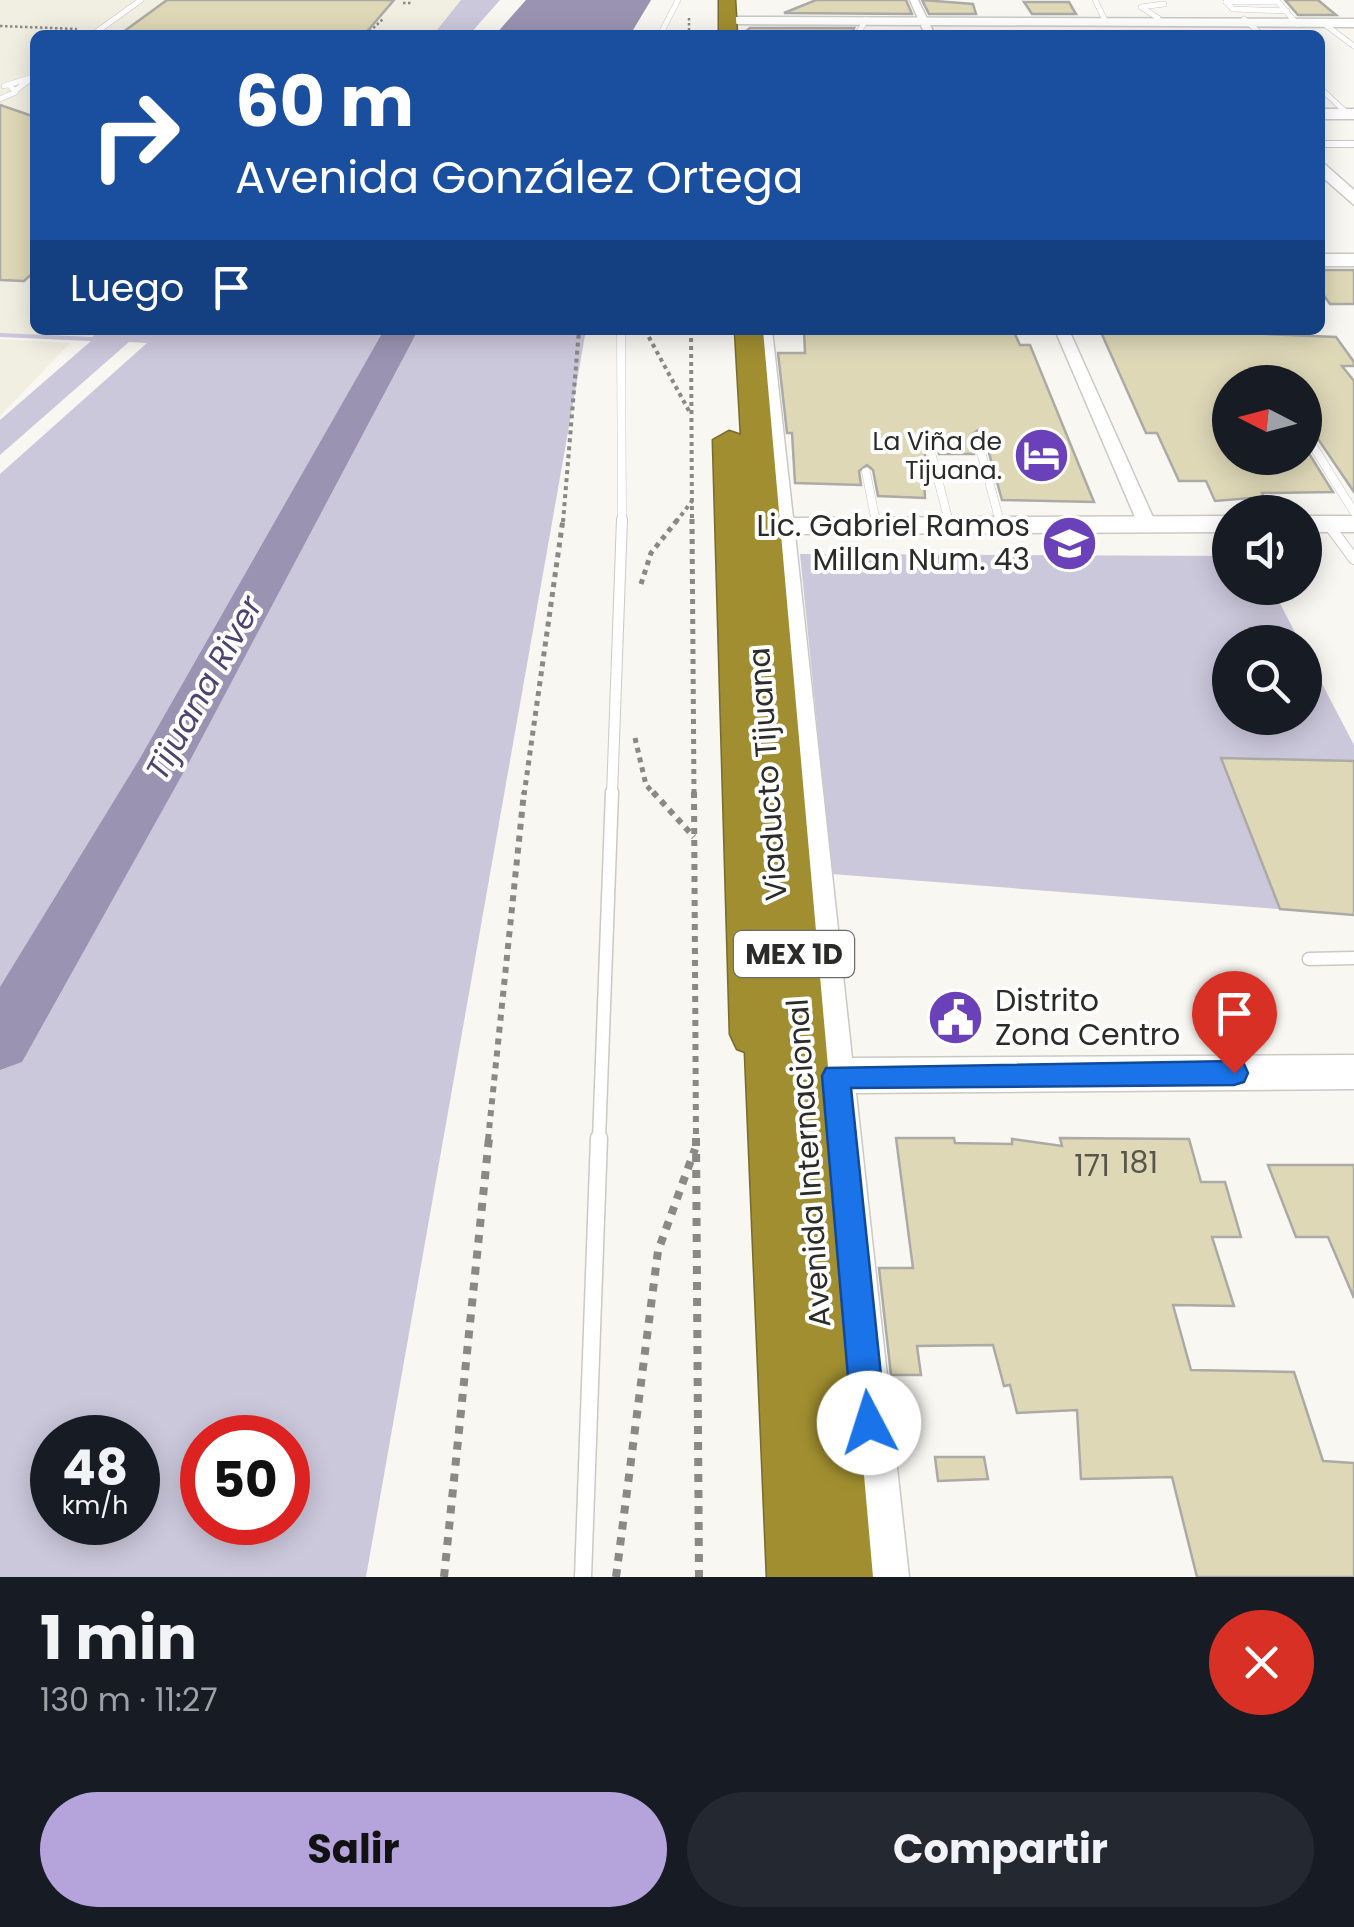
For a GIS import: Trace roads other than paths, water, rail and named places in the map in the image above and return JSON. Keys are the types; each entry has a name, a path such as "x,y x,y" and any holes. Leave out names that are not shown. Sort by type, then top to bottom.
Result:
{"highway":[{"name":"Avenida Internacional","path":"724,335 778,1577"},
{"name":"Viaducto Tijuana","path":"732,335 801,1577"},
{"name":"Avenida Internacional","path":"745,335 839,1577"},
{"name":"Viaducto Tijuana","path":"745,335 767,773 826,1577"}],"street":[{"path":"914,0 921,24"},
{"path":"1104,20 1164,6 1188,23"},
{"path":"1164,6 1188,23"},
{"path":"724,15 921,24 1025,20 1354,21"},
{"path":"1292,20 1354,21"},
{"path":"1325,114 1351,114"},
{"path":"1325,151 1354,181"},
{"path":"1325,174 1354,200"},
{"path":"1325,260 1354,260"},
{"name":"Avenida Internacional","path":"762,335 884,1577"},
{"path":"1064,335 1147,524"},
{"path":"781,526 1212,524"},
{"path":"836,1076 1354,1072"}],"lane":[{"path":"100,30 142,0"},
{"path":"663,30 678,0"},
{"path":"1096,0 1104,20"},
{"path":"1226,2 1278,2 1292,20 1234,10 1226,2"},
{"path":"860,30 866,20"},
{"path":"1246,21 1256,30"},
{"path":"1323,22 1354,46"},
{"path":"2,86 30,77"},
{"path":"0,99 30,79"},
{"path":"2,86 16,90"},
{"path":"1325,92 1351,114"},
{"path":"1325,146 1354,144"},
{"path":"583,1577 622,515 621,335"},
{"path":"977,437 1001,525"},
{"path":"928,441 950,525"},
{"path":"1322,461 1354,512"},
{"path":"866,472 877,526"},
{"path":"1329,524 1354,559"},
{"path":"1309,959 1354,958"}],"waterway":[{"name":"Tijuana River","path":"0,1043 160,768 398,335"}],"place":[{"name":"La Viña de Tijuana.","path":"1041,455"},
{"name":"Lic. Gabriel Ramos Millan Num. 43","path":"1069,543"},
{"name":"Distrito Zona Centro","path":"956,1018"}]}
